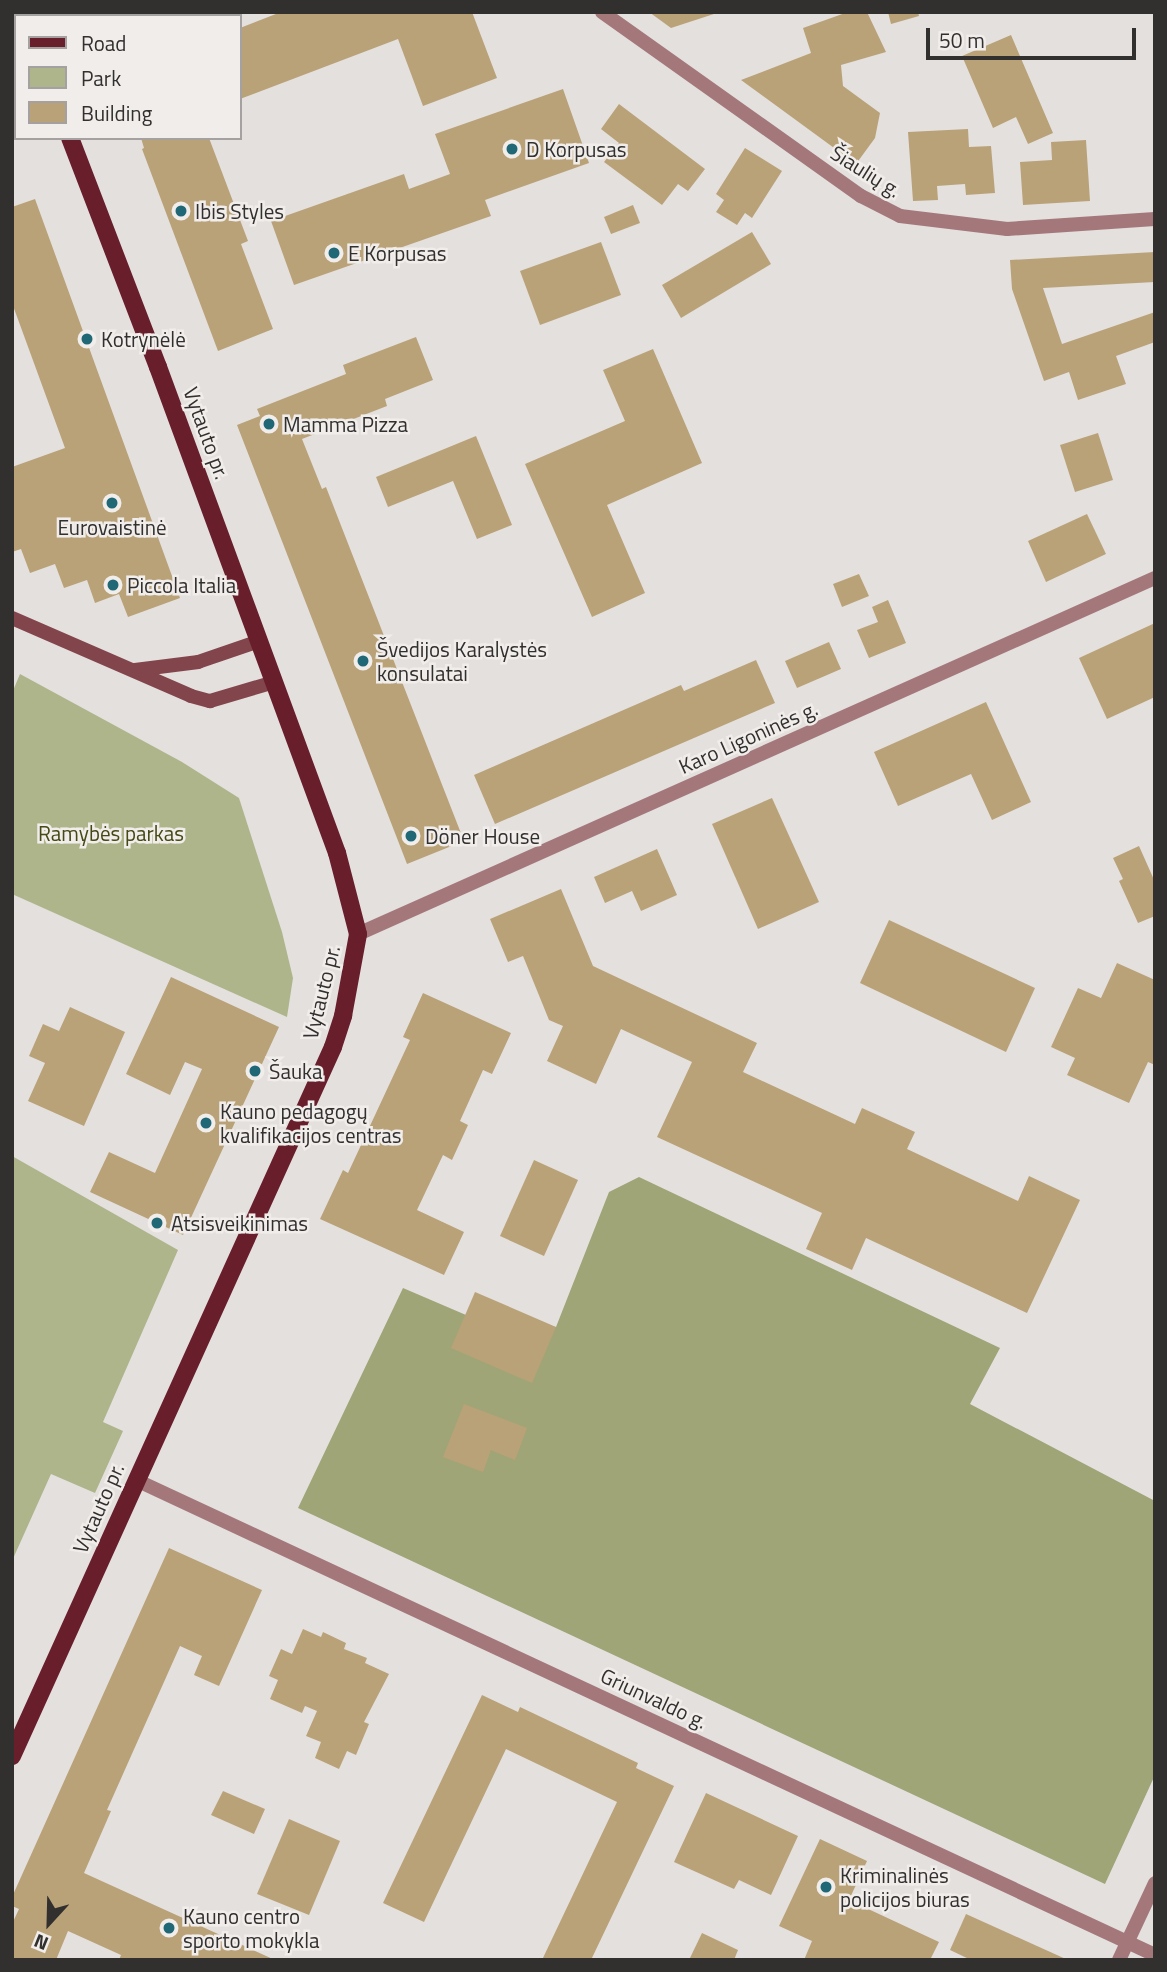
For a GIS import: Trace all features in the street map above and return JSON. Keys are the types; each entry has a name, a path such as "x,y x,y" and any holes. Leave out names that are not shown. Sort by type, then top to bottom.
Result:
{"main road":[{"name":"Vytauto pr.","path":"12,1756 333,1046 343,1016 358,934 337,853 70,140"}],"street":[{"name":"Šiaulių g.","path":"602,12 860,196 900,216 1007,229 1155,219"},
{"name":"Karo Ligoninės g.","path":"358,934 1155,578"},
{"path":"12,618 132,671 210,701 274,682"},
{"path":"132,671 198,662 259,641"},
{"name":"Griunvaldo g.","path":"136,1480 1155,1955"},
{"path":"1119,1960 1155,1883"}],"green space":[{"name":"Ramybės parkas","path":"20,674 182,762 239,798 282,932 293,978 287,1017 12,894 12,693"},
{"path":"12,1156 178,1250 103,1422 123,1431 95,1493 51,1474 12,1561"},
{"path":"639,1177 1000,1348 970,1404 1155,1501 1155,1775 1105,1884 298,1508 403,1288 466,1315 556,1327 609,1192"}],"building":[{"path":"93,12 162,14 94,14"},
{"path":"281,12 472,12 497,78 423,106 398,39 242,98 242,27"},
{"path":"649,12 717,12 717,13 671,28"},
{"path":"848,12 867,12 886,52 841,65 843,86 880,113 875,138 856,164 741,80 811,53 803,28"},
{"path":"888,12 918,12 919,16 891,24"},
{"path":"1011,35 1053,133 1028,144 1016,117 993,128 962,56"},
{"path":"563,89 589,163 485,200 491,216 294,285 271,221 404,174 409,189 450,174 435,134"},
{"path":"619,104 705,169 688,191 678,184 662,205 604,162 619,143 601,129"},
{"path":"968,129 969,147 991,146 995,193 966,195 965,184 937,186 938,200 913,201 908,132"},
{"path":"142,140 210,140 248,241 241,244 273,329 218,351 142,149"},
{"path":"1086,140 1090,201 1023,205 1020,162 1052,160 1051,142"},
{"path":"745,148 782,171 752,218 745,213 737,225 716,212 724,200 716,194"},
{"path":"35,199 180,598 128,617 119,594 95,603 87,580 64,588 55,564 30,573 21,549 12,552 12,467 65,448 12,303 12,207"},
{"path":"633,205 640,223 611,234 604,217"},
{"path":"752,232 771,264 681,318 662,285"},
{"path":"601,242 621,295 540,325 520,271"},
{"path":"1155,252 1155,282 1043,288 1062,344 1155,312 1155,342 1116,356 1126,384 1078,400 1069,372 1044,381 1012,289 1010,260"},
{"path":"416,337 433,380 385,399 387,406 302,439 322,489 326,487 464,841 407,864 237,425 260,416 257,409 346,374 343,365"},
{"path":"653,349 702,463 607,505 645,593 592,617 525,464 625,421 603,370"},
{"path":"1098,433 1113,480 1075,492 1060,445"},
{"path":"476,436 512,525 477,539 453,481 388,507 376,477"},
{"path":"1087,514 1106,554 1046,582 1028,541"},
{"path":"859,574 869,596 842,607 833,584"},
{"path":"888,600 906,643 869,658 857,630 878,622 872,607"},
{"path":"1155,623 1155,697 1107,719 1079,658"},
{"path":"829,642 841,669 797,688 785,661"},
{"path":"756,660 775,703 495,824 474,775 681,685 684,691"},
{"path":"986,702 1031,802 992,820 971,774 898,806 874,752"},
{"path":"772,798 819,902 758,929 712,824"},
{"path":"1139,846 1155,882 1155,916 1138,923 1119,881 1123,879 1113,858"},
{"path":"657,849 677,895 641,911 632,891 605,903 594,877"},
{"path":"561,889 593,966 757,1043 743,1072 855,1124 862,1108 915,1132 907,1149 1018,1201 1029,1176 1080,1200 1027,1313 866,1238 852,1270 806,1249 822,1213 657,1137 692,1062 621,1029 596,1084 547,1061 563,1026 549,1020 523,956 508,962 490,919"},
{"path":"889,920 1035,988 1006,1052 860,983"},
{"path":"1117,963 1155,980 1155,1065 1148,1062 1129,1103 1067,1075 1075,1058 1051,1047 1078,988 1101,998"},
{"name":"Kauno pedagogų kvalifikacijos centras","path":"171,977 279,1027 183,1235 90,1192 109,1152 155,1173 202,1069 185,1062 170,1095 126,1074"},
{"path":"423,993 511,1033 492,1074 483,1070 460,1121 468,1125 452,1160 443,1155 417,1210 464,1232 444,1275 320,1219 343,1170 348,1173 410,1040 403,1037"},
{"path":"70,1007 125,1032 84,1126 28,1101 45,1063 29,1056 43,1024 59,1031"},
{"path":"534,1160 578,1180 544,1256 500,1236"},
{"path":"475,1292 556,1327 532,1383 451,1348"},
{"path":"464,1404 527,1428 515,1460 491,1450 483,1472 443,1457"},
{"path":"169,1548 262,1590 219,1686 194,1675 202,1656 180,1646 107,1810 111,1811 84,1873 275,1960 119,1960 121,1955 68,1931 56,1960 12,1960 12,1924 19,1909 12,1906 12,1897"},
{"path":"303,1629 321,1637 323,1632 346,1643 344,1649 367,1658 365,1663 389,1674 364,1722 369,1724 356,1755 347,1751 339,1769 315,1758 321,1742 306,1736 317,1711 305,1706 302,1713 270,1699 278,1680 269,1676 281,1649 292,1654"},
{"path":"482,1695 518,1712 520,1707 638,1763 636,1768 674,1786 591,1960 542,1960 617,1802 506,1749 424,1922 383,1903"},
{"path":"223,1791 265,1809 254,1834 211,1815"},
{"path":"706,1793 798,1836 771,1895 739,1880 734,1889 674,1862"},
{"path":"289,1819 340,1841 309,1915 257,1894"},
{"name":"Kriminalinės policijos biuras","path":"820,1839 867,1861 849,1900 939,1942 930,1960 804,1960 812,1941 779,1926"},
{"path":"966,1914 1068,1960 971,1960 950,1950"},
{"path":"702,1933 738,1950 734,1960 689,1960"}],"place":[{"name":"D Korpusas","path":"512,149"},
{"name":"Ibis Styles","path":"181,211"},
{"name":"E Korpusas","path":"334,253"},
{"name":"Kotrynėlė","path":"87,339"},
{"name":"Mamma Pizza","path":"269,424"},
{"name":"Eurovaistinė","path":"112,503"},
{"name":"Piccola Italia","path":"113,585"},
{"name":"Švedijos Karalystės konsulatai","path":"363,661"},
{"name":"Döner House","path":"411,836"},
{"name":"Šauka","path":"255,1071"},
{"name":"Kauno pedagogų kvalifikacijos centras","path":"206,1123"},
{"name":"Atsisveikinimas","path":"157,1223"},
{"name":"Kriminalinės policijos biuras","path":"826,1887"},
{"name":"Kauno centro sporto mokykla","path":"169,1928"}]}
